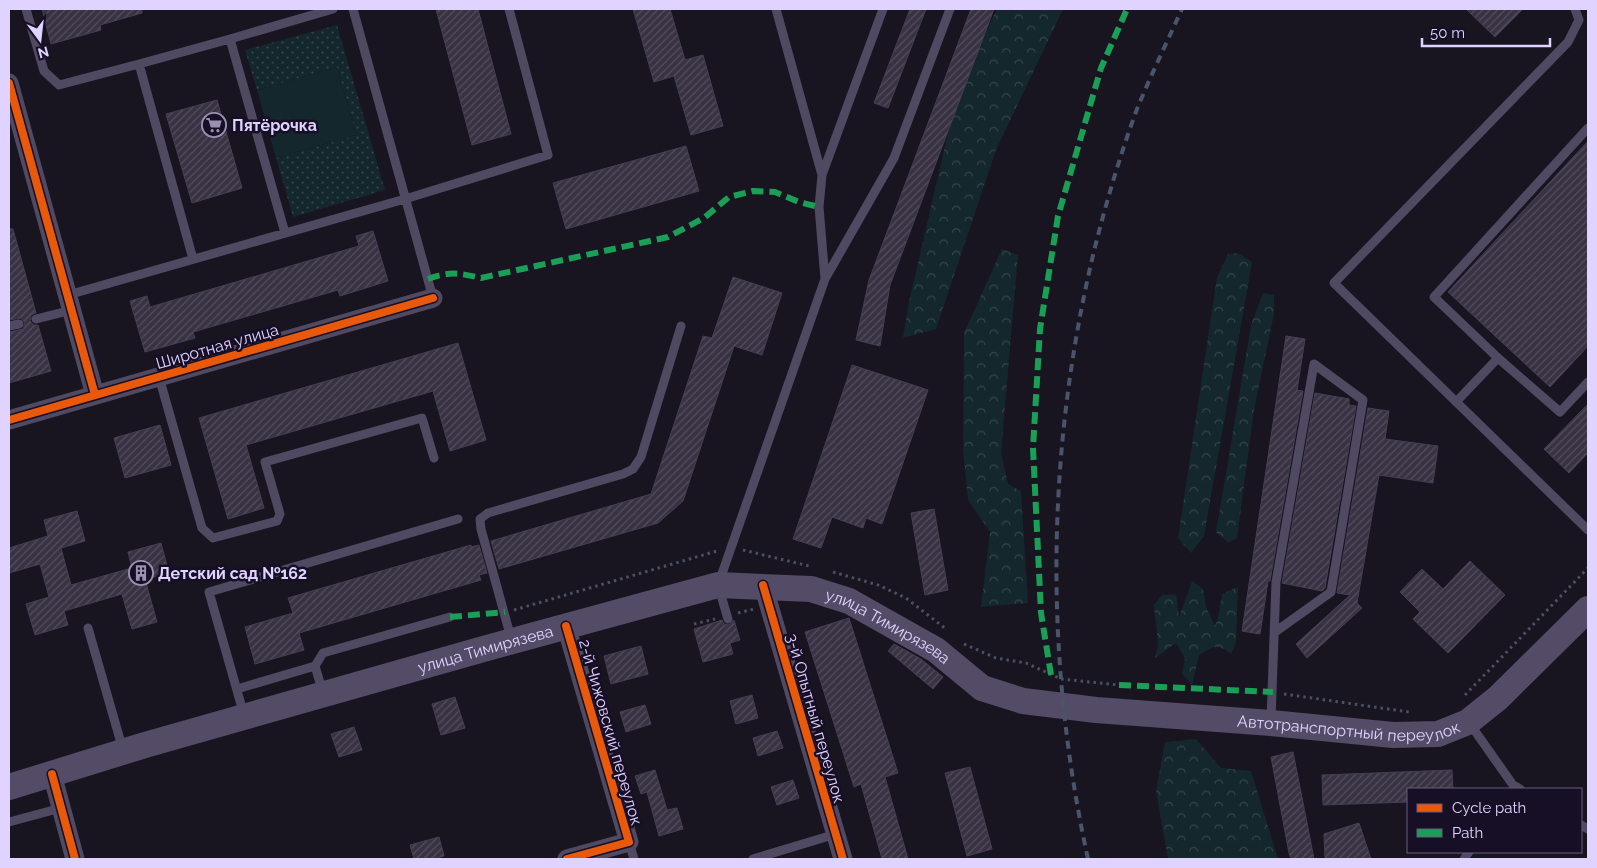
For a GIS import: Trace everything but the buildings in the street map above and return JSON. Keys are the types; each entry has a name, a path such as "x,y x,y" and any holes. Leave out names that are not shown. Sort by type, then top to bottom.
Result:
{"main road":[{"name":"улица Тимирязева","path":"9,787 512,640 718,584 811,589 849,601 936,650 982,688 1022,701 1063,706"},
{"name":"Автотранспортный переулок","path":"1063,706 1394,735 1438,734 1465,711 1498,698 1588,609"}],"street":[{"path":"9,83 95,395"},
{"name":"Широтная улица","path":"9,420 433,298"},
{"name":"3-й Опытный переулок","path":"763,586 843,859"},
{"name":"2-й Чижовский переулок","path":"566,626 632,851 567,859"},
{"path":"52,774 75,859"}],"lane":[{"path":"26,9 44,71 59,84 139,64 333,9"},
{"path":"353,9 404,199 433,298"},
{"path":"36,319 70,302 193,259 404,199 548,155 509,9"},
{"path":"776,9 822,176"},
{"path":"825,279 819,207 822,176 883,9"},
{"path":"728,619 718,584 825,279 894,158 950,9"},
{"path":"1575,9 1579,20 1568,42 1334,284 1588,530"},
{"path":"230,39 284,233"},
{"path":"139,64 193,259"},
{"path":"1588,128 1434,297 1498,358 1560,412 1588,382"},
{"path":"9,326 19,324"},
{"path":"512,640 480,519 488,513 623,474 633,469 641,457 681,326"},
{"path":"1456,402 1498,358"},
{"path":"1271,723 1276,582 1314,364 1363,400 1330,592 1275,632"},
{"path":"159,377 202,528 213,538 277,521 280,514 266,462 422,418 434,458"},
{"path":"244,717 209,592 458,519"},
{"path":"237,689 315,666 323,654 450,617"},
{"path":"88,628 124,752"},
{"path":"315,666 323,695"},
{"path":"1465,711 1514,788"},
{"path":"9,822 61,808"},
{"path":"753,859 836,834"}],"path":[{"path":"1465,711 1588,568"},
{"path":"1273,692 1417,713"}],"green space":[{"path":"997,9 1063,9 996,150 936,329 903,338 909,302 947,137 964,76"},
{"path":"337,25 385,190 293,217 276,158 356,135 337,67 257,90 245,50"},
{"path":"337,67 356,135 276,158 257,90"},
{"path":"1002,249 1018,255 1001,453 1008,484 1021,491 1028,603 981,607 990,532 968,500 963,451 964,333"},
{"path":"1238,253 1252,262 1204,536 1191,553 1178,538 1217,277 1228,254"},
{"path":"1263,293 1274,295 1274,314 1254,410 1237,538 1228,543 1216,532 1251,325"},
{"path":"1192,581 1203,589 1206,607 1215,626 1222,594 1238,587 1236,642 1231,654 1222,648 1215,647 1199,655 1192,685 1182,674 1185,658 1176,643 1155,658 1158,644 1154,605 1162,595 1176,594 1179,617"},
{"path":"1196,739 1221,768 1251,771 1278,859 1168,859 1156,791 1165,742"}],"railway":[{"path":"1088,859 1074,784 1064,708 1058,631 1056,555 1059,479 1067,402 1078,326 1103,215 1137,109 1182,9"}],"marked path":[{"path":"1051,675 1041,613 1033,448 1040,329 1058,216 1101,68 1127,9"},
{"path":"428,279 454,274 481,278 668,237 704,218 729,197 753,191 775,192 799,202 819,207"},
{"path":"450,617 505,612"},
{"path":"1119,685 1273,692"}],"cycle path":[{"path":"9,83 95,395"},
{"path":"9,420 433,298"},
{"path":"763,585 843,859"},
{"path":"566,626 629,842 567,859"},
{"path":"52,774 75,859"}],"place":[{"name":"Пятёрочка","path":"214,125"},
{"name":"Детский сад №162","path":"141,573"}]}
